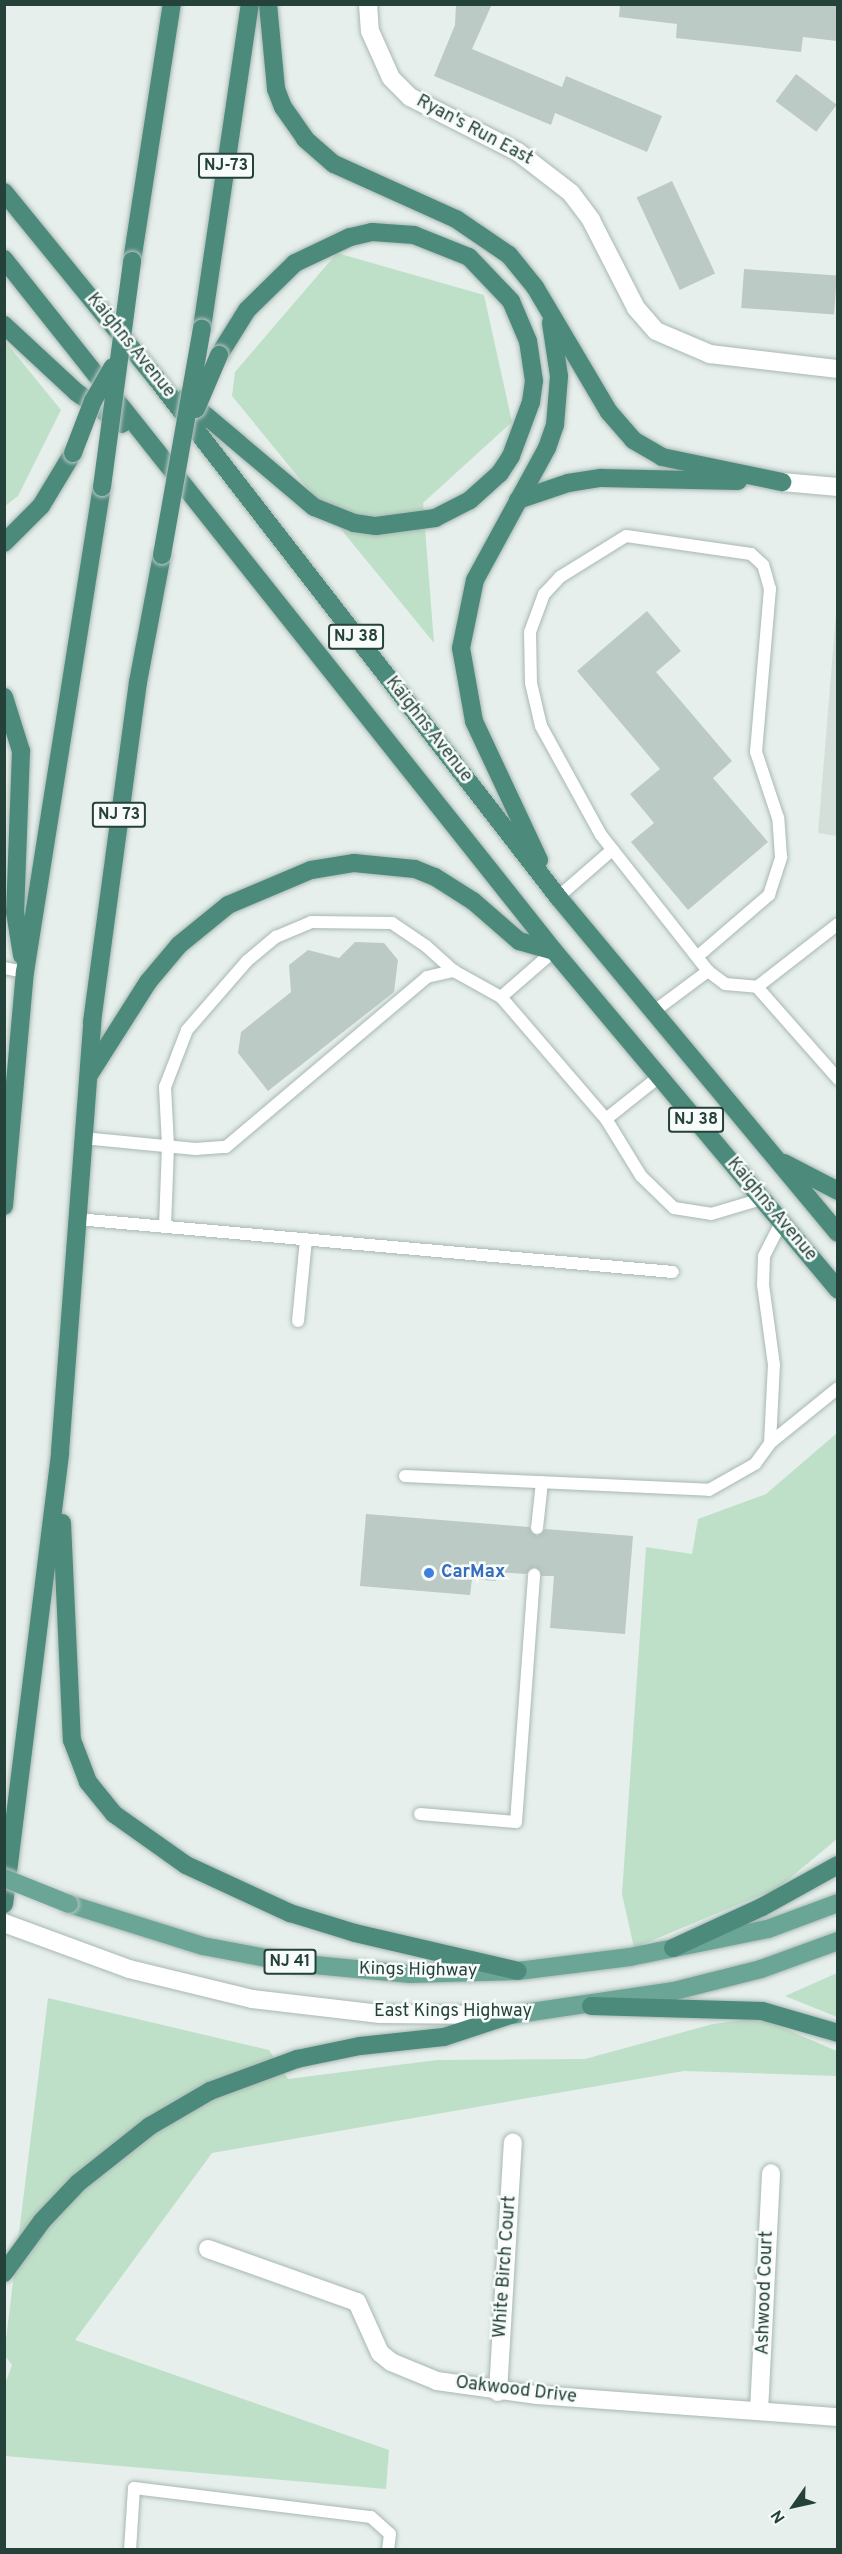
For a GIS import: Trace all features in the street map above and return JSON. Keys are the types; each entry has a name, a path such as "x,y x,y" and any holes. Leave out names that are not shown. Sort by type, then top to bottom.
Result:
{"highway":[{"path":"4,1206 25,972 102,487 116,363 172,4"},
{"name":"NJ-73","path":"202,328 250,4"},
{"path":"268,4 276,90 283,107 305,139 334,164 477,230 524,271 609,412 633,440 662,457 782,482"},
{"name":"Kaighns Avenue","path":"4,192 155,377 558,897 837,1233"},
{"path":"155,377 210,416 314,507 354,523 376,526 426,521 470,500 500,473 512,456 531,402 534,381 528,341 511,302 469,257 414,235 372,232 330,243 304,257 262,292 219,355 184,435"},
{"name":"Kaighns Avenue","path":"4,259 147,442 554,951 837,1290"},
{"path":"547,307 558,355 559,400 547,448 475,579 464,623 463,670 484,747 558,897"},
{"path":"4,325 76,392 147,442"},
{"name":"NJ 73","path":"4,1904 60,1452 87,1076 125,768 202,328"},
{"path":"4,543 41,507 73,453 93,401 116,363"},
{"path":"518,500 568,483 601,478 782,482"},
{"path":"4,697 21,751 15,912 25,972"},
{"path":"87,1076 148,982 179,945 228,905 311,870 354,863 415,869 435,877 473,901 519,940 554,951"},
{"path":"778,1161 837,1191"},
{"path":"60,1452 69,1719 79,1764 99,1798 130,1827 186,1865 281,1910 355,1933 518,1971"},
{"path":"673,1948 770,1903 837,1865"},
{"path":"591,2006 762,2011 837,2033"},
{"path":"4,2273 42,2221 85,2177 141,2133 210,2091 297,2059 360,2046 444,2037 511,2015"}],"main road":[{"name":"Kings Highway","path":"4,1878 69,1904 159,1935 293,1963 410,1974 518,1971 673,1948 768,1929 837,1903"},
{"name":"East Kings Highway","path":"511,2015 591,2006 721,1980 837,1941"}],"street":[{"name":"Ryan's Run East","path":"368,4 370,31 391,78 418,102 518,152 571,193 591,220 636,308 656,331 710,354 837,369"},
{"path":"782,482 837,487"},
{"name":"East Kings Highway","path":"4,1923 66,1948 170,1981 252,1999 380,2014 511,2015"},
{"name":"White Birch Court","path":"498,2392 513,2142"},
{"name":"Ashwood Court","path":"759,2411 771,2174"},
{"name":"Oakwood Drive","path":"208,2249 357,2302 366,2316 373,2343 391,2362 437,2380 498,2392 837,2417"}],"lane":[{"path":"698,956 769,895 781,857 778,818 756,752 770,589 763,565 751,554 626,536 560,577 544,594 530,632 531,683 541,726 612,850 708,971 725,984 757,987 837,924"},
{"path":"558,897 612,850"},
{"path":"165,1227 168,1146 165,1087 187,1030 247,961 276,937 311,922 392,923 426,946 454,971 501,997 606,1119 642,1176 674,1208 711,1214 762,1199"},
{"path":"501,997 554,951"},
{"path":"4,969 25,972"},
{"path":"83,1138 195,1149 226,1147 427,977 454,971"},
{"path":"653,1012 708,971"},
{"path":"757,987 837,1079"},
{"path":"606,1119 660,1076"},
{"path":"77,1219 673,1272"},
{"path":"770,1443 774,1365 763,1285 764,1256 781,1222"},
{"path":"298,1321 306,1240"},
{"path":"405,1476 709,1490 755,1464 770,1443 837,1388"},
{"path":"537,1528 542,1482"},
{"path":"420,1814 516,1822 534,1575"},
{"path":"130,2550 135,2488 371,2517 390,2534 388,2550"}],"shaded area":[{"path":"837,602 838,836 818,833"}],"green space":[{"path":"337,253 484,295 512,422 423,503 434,643 232,396 235,372"},
{"path":"4,340 61,410 18,496 5,506"},
{"path":"837,1433 837,1839 778,1888 634,1948 622,1894 646,1547 692,1554 698,1519 766,1494"},
{"path":"837,1973 837,2017 785,1996"},
{"path":"48,1998 269,2050 288,2079 437,2060 585,2059 713,2024 760,2018 837,2051 837,2076 684,2071 212,2153 75,2340 389,2450 386,2489 5,2456 5,2384 12,2365 5,2356 5,2347"}],"building":[{"path":"456,4 492,4 472,49 562,87 566,76 662,116 647,152 555,113 551,125 434,76 455,25"},
{"path":"620,4 837,4 837,41 803,37 801,52 676,38 677,24 619,17"},
{"path":"796,74 837,105 816,132 776,101"},
{"path":"672,181 715,273 680,290 637,197"},
{"path":"744,269 837,275 834,314 741,308"},
{"path":"647,611 681,651 656,672 732,761 713,778 768,842 688,910 631,842 654,823 630,794 660,769 577,671"},
{"path":"355,942 384,943 398,960 394,992 268,1091 238,1053 241,1032 291,992 289,965 308,950 339,958"},
{"name":"CarMax","path":"366,1514 529,1527 537,1536 545,1529 633,1536 625,1634 550,1628 554,1576 542,1576 535,1567 526,1574 497,1572 496,1581 472,1579 470,1595 360,1586"}],"place":[{"name":"CarMax","path":"429,1573"}]}
